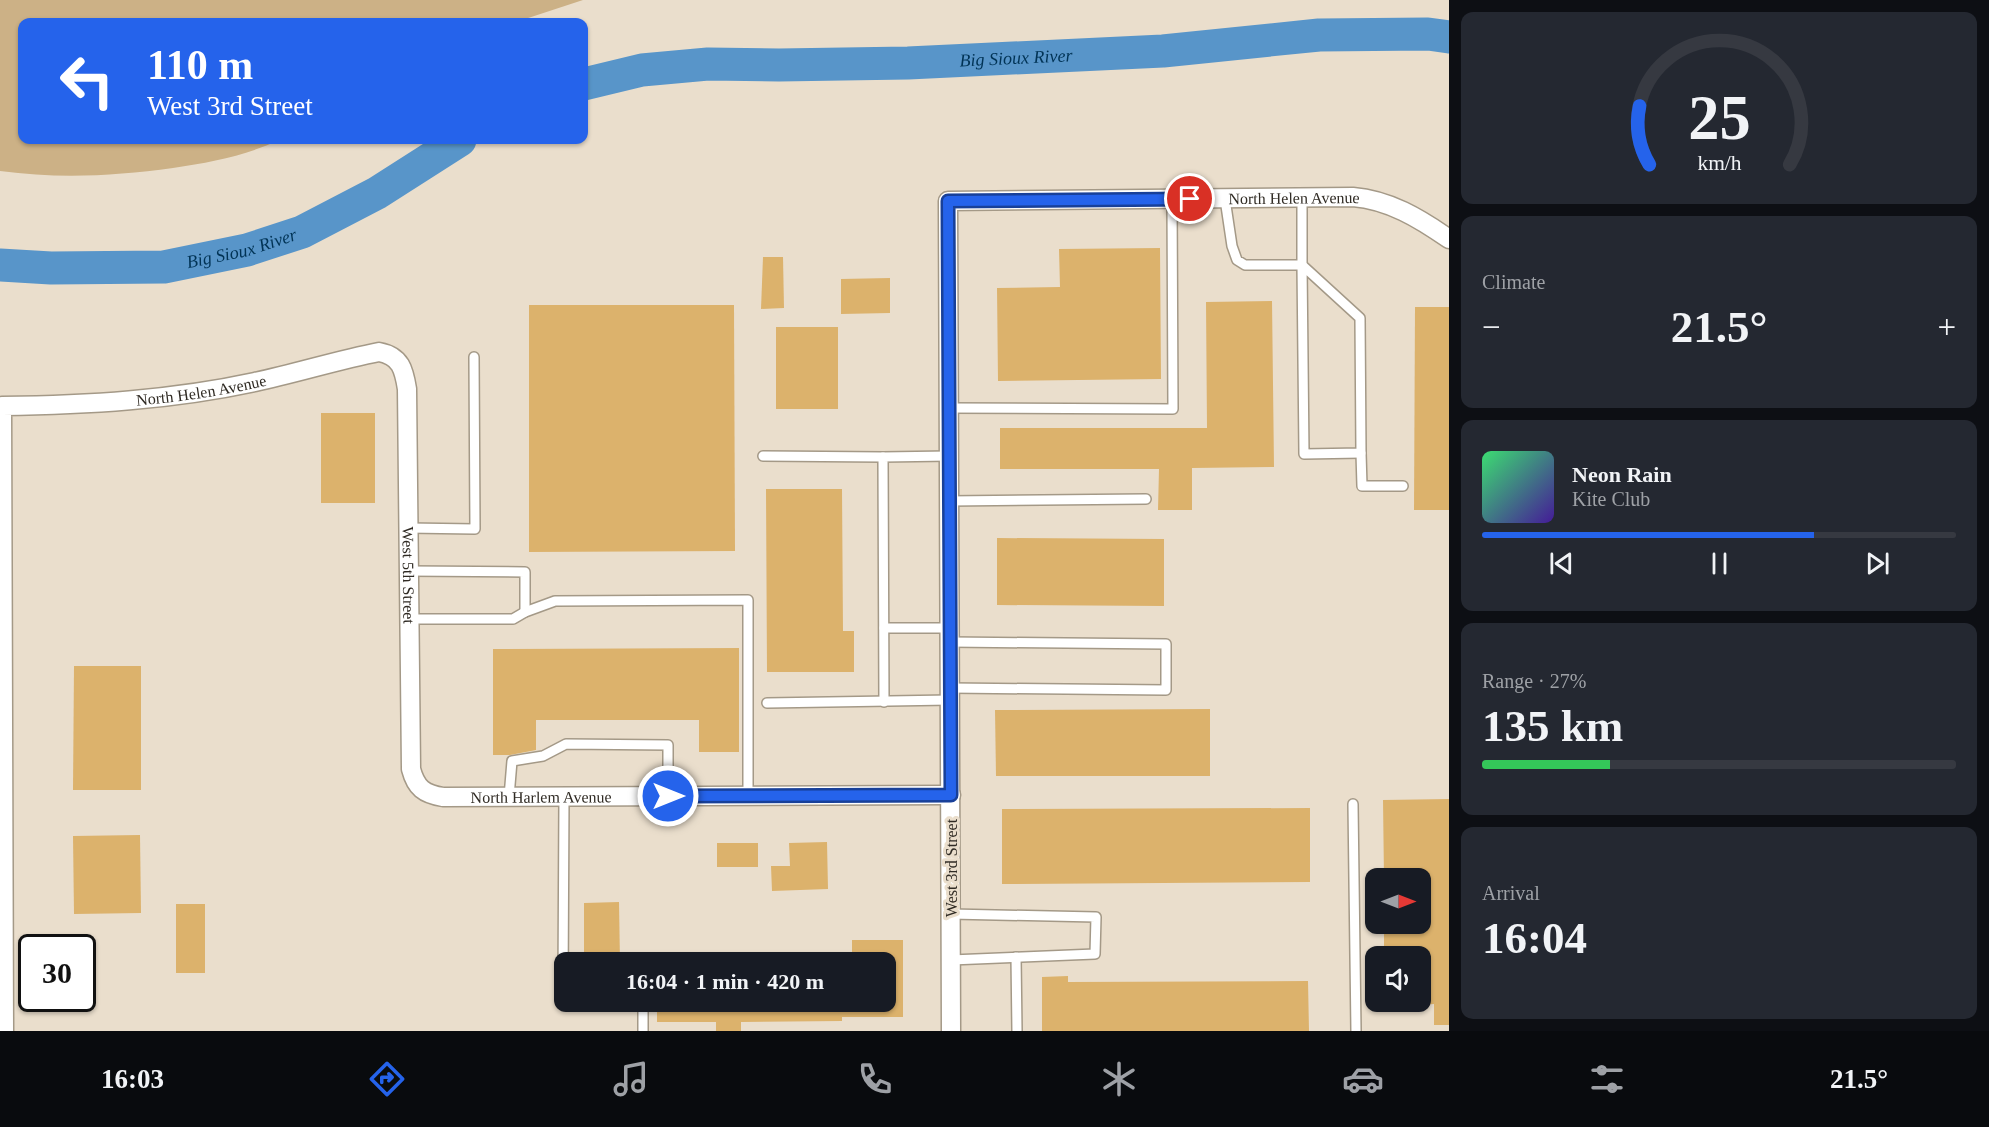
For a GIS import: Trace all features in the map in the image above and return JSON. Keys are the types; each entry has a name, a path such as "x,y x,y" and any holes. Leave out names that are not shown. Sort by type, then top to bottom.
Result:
{"street":[{"name":"North Helen Avenue","path":"948,201 1371,198 1426,222 1449,239"},
{"name":"West 3rd Street","path":"948,201 951,1031"},
{"name":"North Helen Avenue","path":"4,1031 2,406 66,405 151,399 255,382 379,352 397,358"},
{"name":"West 5th Street","path":"397,358 402,365 407,389 411,769 414,782 421,791"},
{"name":"North Harlem Avenue","path":"421,791 443,797 951,795"}],"lane":[{"path":"1302,198 1304,454 1361,453"},
{"path":"949,408 1173,409 1172,199"},
{"path":"1225,199 1232,246 1238,260 1245,265 1302,265 1360,318 1362,486 1403,486"},
{"path":"408,528 475,529 474,357"},
{"path":"763,456 949,456"},
{"path":"883,457 884,702"},
{"path":"949,501 1146,499"},
{"path":"408,571 525,572 525,612"},
{"path":"408,619 513,620 525,612 555,601 748,600 748,796"},
{"path":"767,704 884,702 950,694 1166,690 1167,645 950,635 884,628"},
{"path":"509,797 512,761 543,756 566,744 668,745 668,796"},
{"path":"563,952 564,797"},
{"path":"1353,804 1356,1031"},
{"path":"951,914 1096,917 1095,954 951,960"},
{"path":"1016,957 1017,1031"},
{"path":"642,1012 643,1031"}],"shaded area":[{"path":"0,0 583,0 528,18 18,18 18,144 270,144 214,161 151,171 65,176 0,171"}],"building":[{"path":"1160,248 1161,379 998,381 997,288 1060,287 1059,249"},
{"path":"763,257 783,257 784,308 761,309"},
{"path":"890,278 890,313 841,314 841,279"},
{"path":"1272,301 1274,467 1192,468 1192,510 1158,510 1159,469 1000,469 1000,428 1207,428 1206,302"},
{"path":"529,305 734,305 735,551 529,552"},
{"path":"1415,307 1449,307 1449,510 1414,510"},
{"path":"776,327 838,327 838,409 776,409"},
{"path":"321,413 375,413 375,503 321,503"},
{"path":"766,489 842,489 843,631 854,631 854,672 767,672"},
{"path":"997,538 1164,539 1164,606 997,605"},
{"path":"739,648 739,752 699,752 699,720 536,720 536,750 510,755 493,755 493,649"},
{"path":"74,666 141,666 141,790 73,790"},
{"path":"1210,709 1210,776 996,776 995,710"},
{"path":"1449,799 1449,1025 1434,1025 1434,1004 1431,1004 1431,946 1384,946 1384,934 1431,934 1431,868 1384,868 1383,800"},
{"path":"1310,808 1310,882 1002,884 1002,809"},
{"path":"140,835 141,913 74,914 73,836"},
{"path":"827,842 828,889 772,891 771,866 790,866 789,843"},
{"path":"717,843 758,843 758,867 717,867"},
{"path":"619,902 620,952 584,952 584,903"},
{"path":"176,904 205,904 205,973 176,973"},
{"path":"852,940 903,940 903,1017 842,1017 842,1021 741,1022 741,1031 716,1031 716,1022 657,1022 657,1012 896,1012 896,952 852,952"},
{"path":"1068,976 1068,982 1308,981 1309,1031 1042,1031 1042,977"}],"waterway":[{"name":"Big Sioux River","path":"588,83 642,70 708,64 908,63 1163,51 1319,35 1428,34 1449,37"},
{"name":"Big Sioux River","path":"0,265 51,268 164,267 247,250 302,232 377,193 454,144"}],"route":[{"path":"668,796 951,795 948,201 1190,199"}]}
